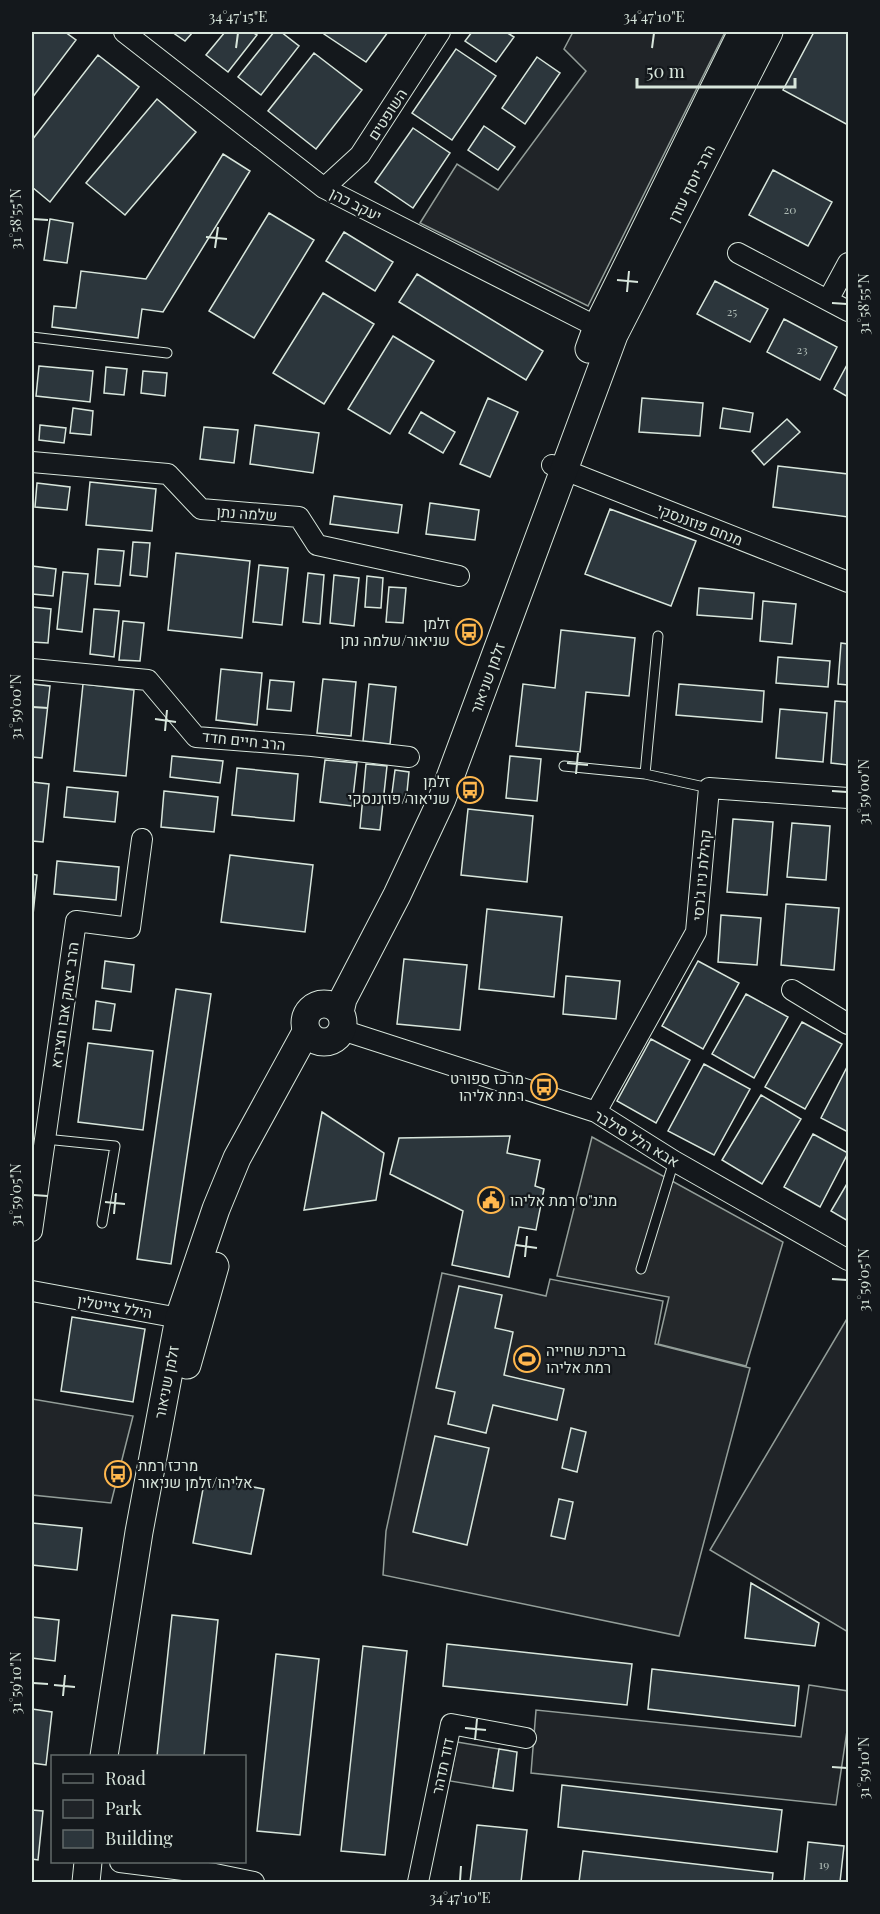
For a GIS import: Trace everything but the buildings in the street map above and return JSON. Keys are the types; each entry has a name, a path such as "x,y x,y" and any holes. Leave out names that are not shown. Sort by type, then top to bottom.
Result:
{"street":[{"name":"יעקב כהן","path":"124,32 324,188 605,331"},
{"name":"השופטים","path":"324,188 360,155 440,32"},
{"name":"הרב יוסף עזרן","path":"605,331 742,32"},
{"name":"הרב יוסף עזרן","path":"605,331 769,32"},
{"path":"738,253 849,311"},
{"path":"828,300 849,263"},
{"name":"זלמן שניאור","path":"104,1755 139,1532 188,1321 251,1165 398,895 442,799 605,331"},
{"name":"שלמה נתן","path":"32,462 168,474 201,509 298,516 317,545 459,576"},
{"name":"מנחם פוזננסקי","path":"558,468 849,582"},
{"name":"הרב חיים חדד","path":"32,669 148,680 196,737 312,746 409,757"},
{"path":"709,788 849,798"},
{"name":"קהילת ניו ג'רסי","path":"596,1112 696,933 709,788"},
{"name":"הרב יצחק אבו חצירא","path":"32,1231 76,921 129,928 142,839"},
{"path":"792,990 849,1024"},
{"name":"אבא הלל סילבר","path":"327,1024 596,1112 674,1161 849,1260"},
{"name":"הילל צייטלין","path":"32,1291 188,1321"},
{"name":"זלמן שניאור","path":"122,1755 155,1536 189,1355 188,1321"},
{"name":"דוד תדהר","path":"418,1882 451,1724 526,1738"},
{"path":"86,1882 88,1863"},
{"path":"104,1882 106,1863"},
{"path":"128,1863 215,1874 254,1882"}],"lane":[{"path":"32,337 167,353"},
{"path":"645,774 658,636"},
{"path":"564,766 645,774 709,788"},
{"path":"45,1138 115,1146 102,1223"},
{"path":"641,1269 674,1161"}],"green space":[{"path":"573,32 725,32 588,306 420,223 457,164 498,190 586,71 564,49"},
{"path":"442,1273 546,1296 550,1279 663,1301 655,1344 750,1368 679,1636 383,1575 386,1531"},
{"path":"848,1317 848,1632 710,1550"},
{"path":"32,1399 133,1416 111,1503 32,1495"},
{"path":"809,1685 848,1691 848,1724 836,1805 531,1773 536,1710 801,1737"},
{"path":"457,1742 499,1749 493,1788 450,1781"}],"shaded area":[{"path":"592,1137 783,1242 746,1366 658,1344 669,1297 557,1276"}],"place":[{"name":"זלמן שניאור/שלמה נתן","path":"469,632"},
{"name":"זלמן שניאור/פוזננסקי","path":"470,790"},
{"name":"מרכז ספורט רמת אליהו","path":"544,1087"},
{"name":"מתנ\"ס רמת אליהו","path":"491,1200"},
{"name":"בריכת שחייה רמת אליהו","path":"527,1359"},
{"name":"מרכז רמת אליהו/זלמן שניאור","path":"118,1474"}]}
